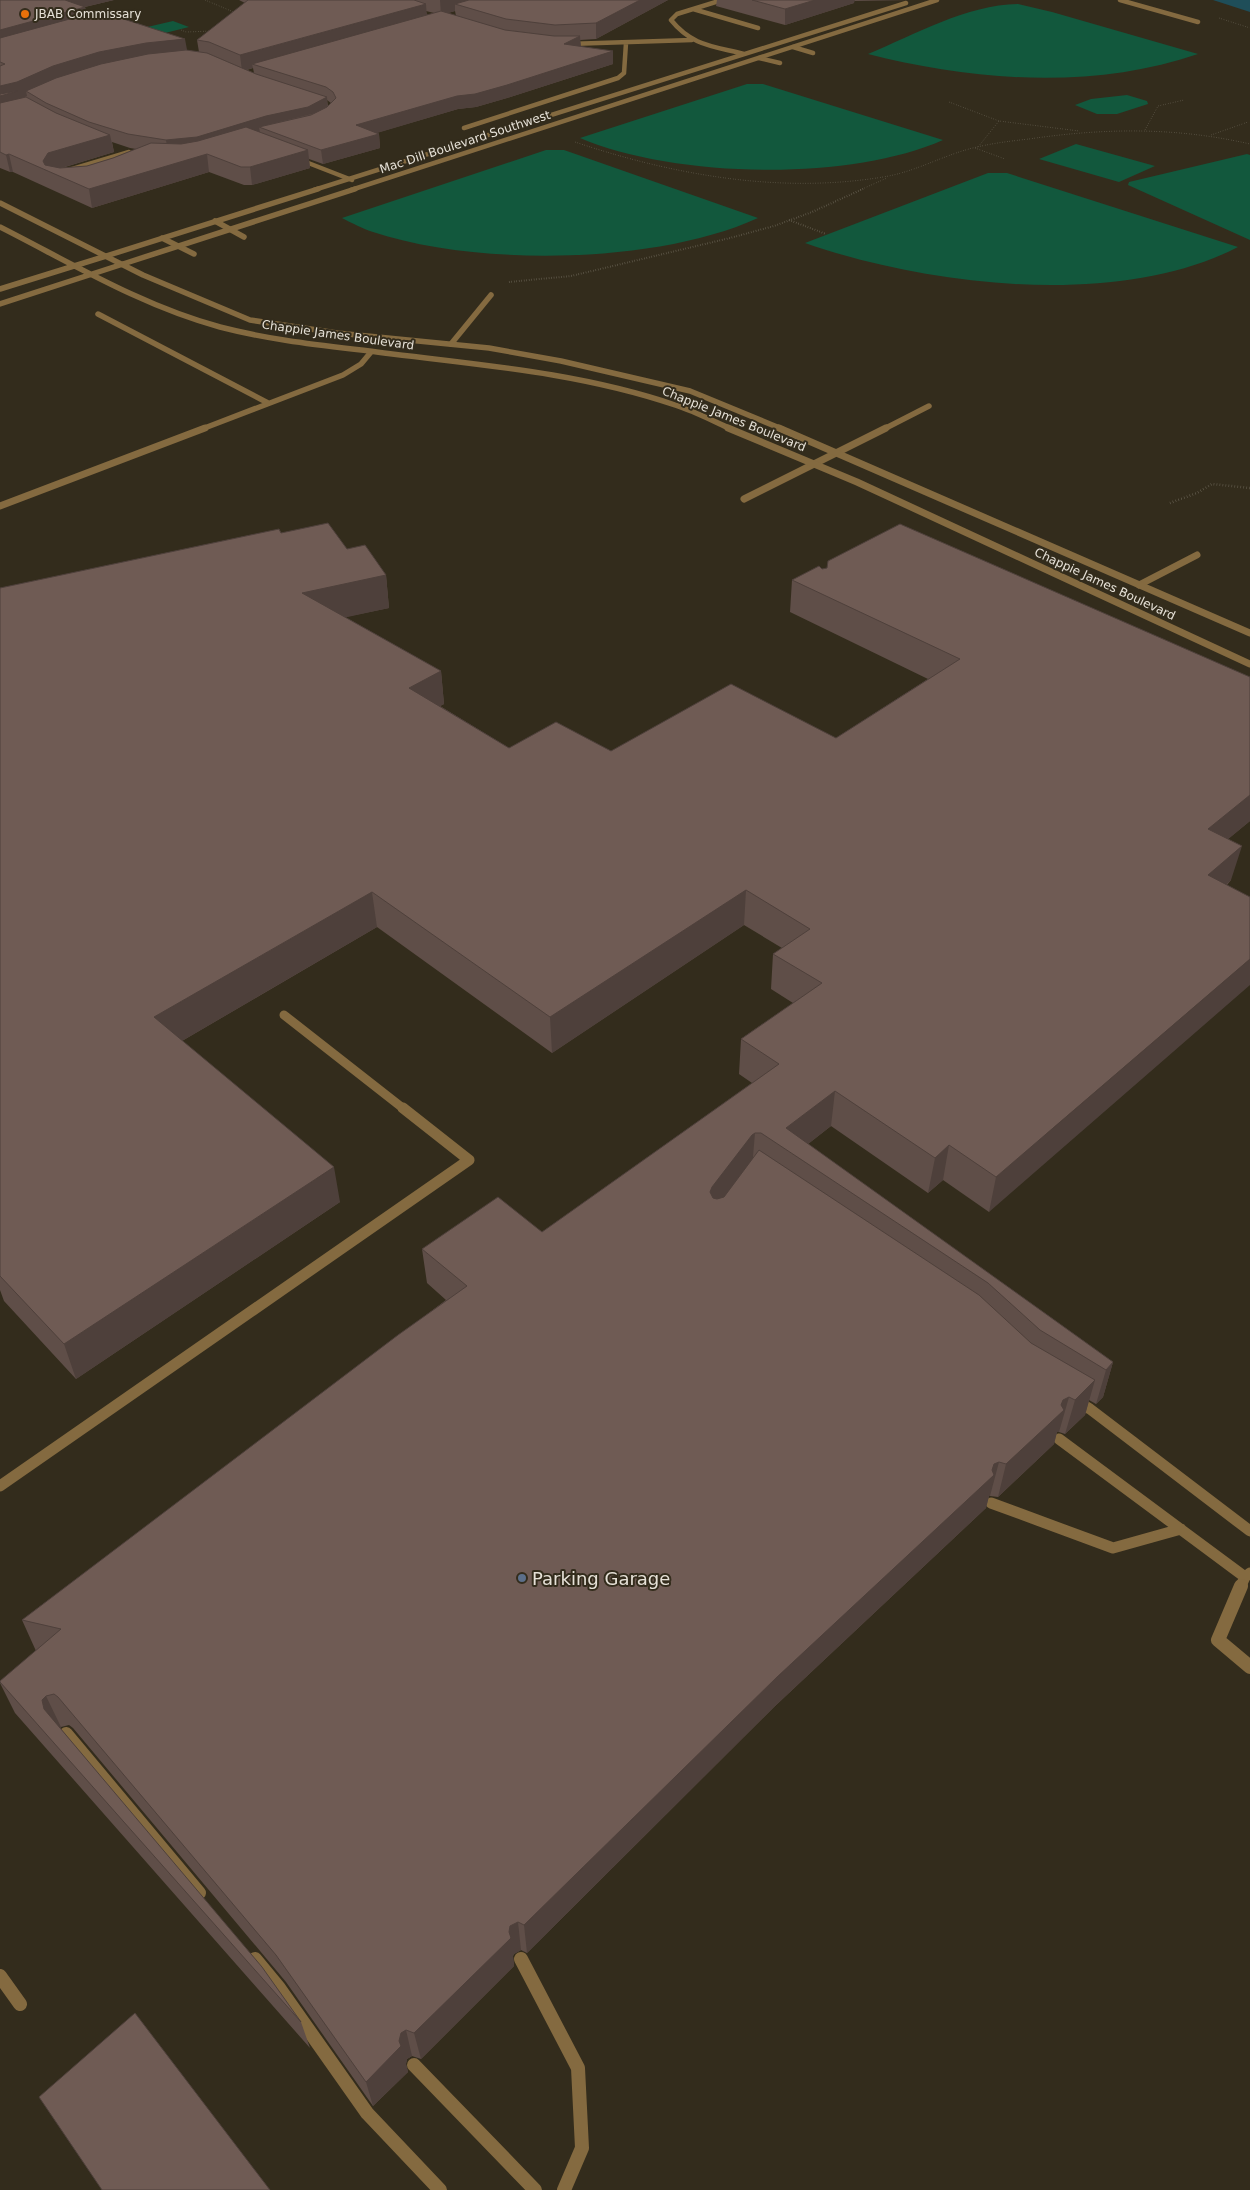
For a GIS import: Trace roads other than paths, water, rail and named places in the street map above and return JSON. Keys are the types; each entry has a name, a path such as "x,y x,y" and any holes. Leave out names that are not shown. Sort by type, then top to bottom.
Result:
{"street":[{"path":"692,40 680,31 671,19 677,14 722,0"},
{"name":"Mac Dill Boulevard Southwest","path":"0,289 350,180 914,0"},
{"name":"Mac Dill Boulevard Southwest","path":"0,304 937,0"},
{"path":"1120,0 1198,22"},
{"path":"692,9 758,28"},
{"path":"565,44 692,40 780,63"},
{"path":"464,128 618,78 624,73 626,43"},
{"path":"793,47 813,52"},
{"path":"64,172 132,153 119,149"},
{"path":"291,157 364,186"},
{"name":"Chappie James Boulevard","path":"0,204 123,264 205,302 250,320 337,333 451,344 561,361 690,391 1250,633"},
{"path":"215,222 244,237"},
{"name":"Chappie James Boulevard","path":"0,226 167,310 220,327 274,339 522,370 606,386 675,405 857,482 1250,664"},
{"path":"162,238 194,254"},
{"path":"451,344 490,295"},
{"path":"98,314 268,404"},
{"path":"0,506 343,375 361,364 371,352"},
{"path":"744,499 929,406"},
{"path":"1139,584 1197,555"},
{"path":"0,1486 469,1160 284,1015"},
{"path":"1066,1395 1090,1409 1250,1531"},
{"path":"1059,1439 1247,1575 1218,1640 1250,1667"},
{"path":"991,1504 1113,1548 1181,1529"},
{"path":"66,1734 210,1906"},
{"path":"248,1950 279,1988 367,2112 440,2190"},
{"path":"521,1959 578,2068 582,2148 564,2190"},
{"path":"0,1976 20,2004"},
{"path":"414,2065 535,2190"}],"water":[{"path":"1213,0 1250,0 1250,12"}],"place":[{"name":"JBAB Commissary","path":"25,14"},
{"name":"Parking Garage","path":"522,1578"}]}
